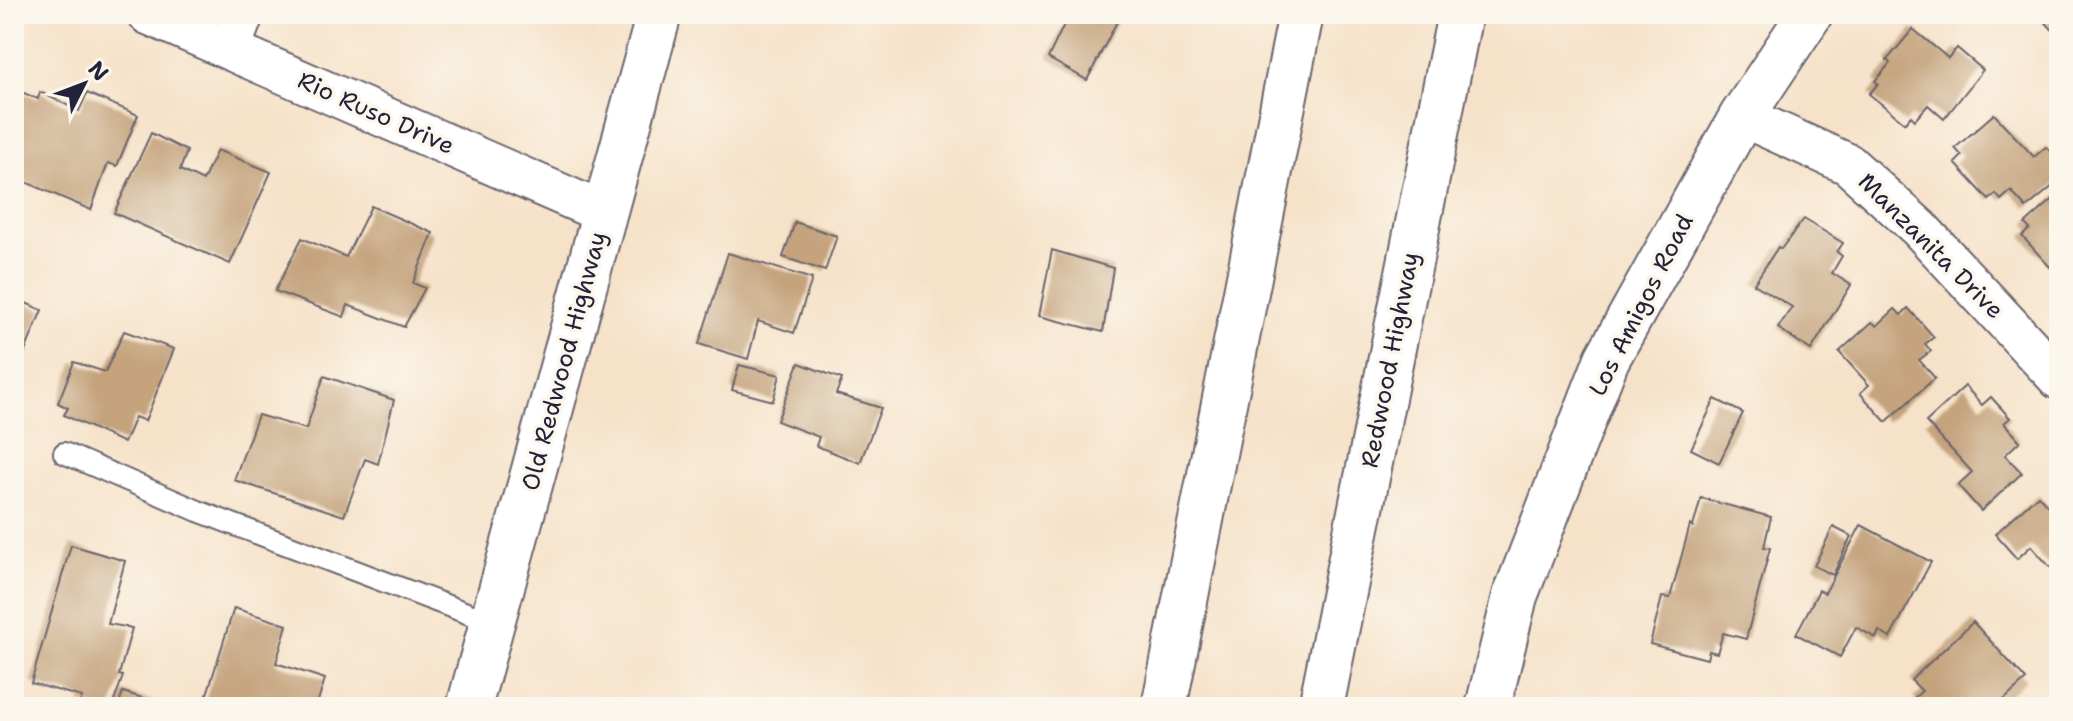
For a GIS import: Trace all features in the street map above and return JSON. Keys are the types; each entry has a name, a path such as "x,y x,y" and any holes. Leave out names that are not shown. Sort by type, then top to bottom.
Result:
{"main road":[{"name":"Old Redwood Highway","path":"469,707 659,14"},
{"path":"1164,707 1301,14"},
{"name":"Redwood Highway","path":"1321,707 1460,14"},
{"name":"Los Amigos Road","path":"1488,707 1515,596 1607,359 1742,116 1810,14"}],"street":[{"name":"Rio Ruso Drive","path":"148,14 236,32 604,213"},
{"name":"Manzanita Drive","path":"1742,116 1848,164 1920,229 2059,379"}],"lane":[{"path":"64,453 198,511 493,623"}],"building":[{"path":"1069,14 1121,14 1087,80 1048,58"},
{"path":"2038,14 2059,14 2059,37"},
{"path":"1913,29 1948,58 1957,48 1983,70 1944,119 1928,105 1915,120 1911,116 1905,123 1869,94 1890,63 1887,60"},
{"path":"14,89 38,99 40,92 79,111 87,93 138,115 117,166 108,163 91,210 14,177"},
{"path":"1994,114 2034,157 2046,147 2059,160 2059,181 2026,208 2011,191 2001,200 1996,194 1989,200 1955,163 1962,156 1955,148"},
{"path":"151,133 187,151 180,170 203,181 217,150 271,172 230,264 114,213"},
{"path":"2059,194 2059,259 2050,267 2022,236 2030,229 2025,224"},
{"path":"371,206 433,233 413,283 425,288 404,327 348,305 344,317 275,291 302,238 346,257"},
{"path":"1804,219 1843,243 1837,252 1842,256 1832,273 1851,285 1811,350 1778,328 1792,307 1754,284 1778,247 1781,249"},
{"path":"795,222 837,236 825,271 783,257"},
{"path":"1052,250 1113,268 1103,332 1039,316"},
{"path":"728,253 812,279 794,333 758,321 748,359 699,344"},
{"path":"14,298 42,310 14,378"},
{"path":"1908,308 1934,337 1925,344 1931,351 1919,360 1935,378 1886,422 1860,393 1869,385 1839,352 1872,322 1877,326 1895,309 1901,315"},
{"path":"124,331 174,349 145,421 135,417 124,443 64,415 68,408 58,403 74,362 105,372"},
{"path":"799,363 842,379 836,394 881,408 860,463 816,446 819,437 777,421"},
{"path":"739,365 780,375 773,401 732,390"},
{"path":"324,376 394,400 378,464 365,459 344,516 234,480 258,415 306,429"},
{"path":"1965,386 1982,405 1991,397 2010,418 2004,423 2020,441 2005,455 2022,473 1981,511 1958,485 1972,472 1926,422"},
{"path":"1715,399 1743,413 1719,463 1691,449"},
{"path":"2038,495 2056,515 2059,512 2059,577 2031,546 2017,559 1995,534"},
{"path":"1701,498 1771,517 1764,547 1770,548 1746,639 1723,633 1717,653 1709,651 1707,659 1650,644 1662,597 1670,598 1690,525 1693,527"},
{"path":"1861,525 1931,562 1890,638 1879,631 1876,638 1856,627 1840,657 1796,634 1819,590 1825,593"},
{"path":"1833,527 1851,536 1833,575 1814,566"},
{"path":"71,545 125,561 108,624 132,628 119,675 123,676 112,707 80,703 82,697 31,683"},
{"path":"234,608 287,625 276,663 325,679 316,707 203,707"},
{"path":"1973,622 2026,680 1996,707 1922,707 1914,698 1922,691 1911,680"},
{"path":"123,692 169,706 169,707 118,707"}]}
